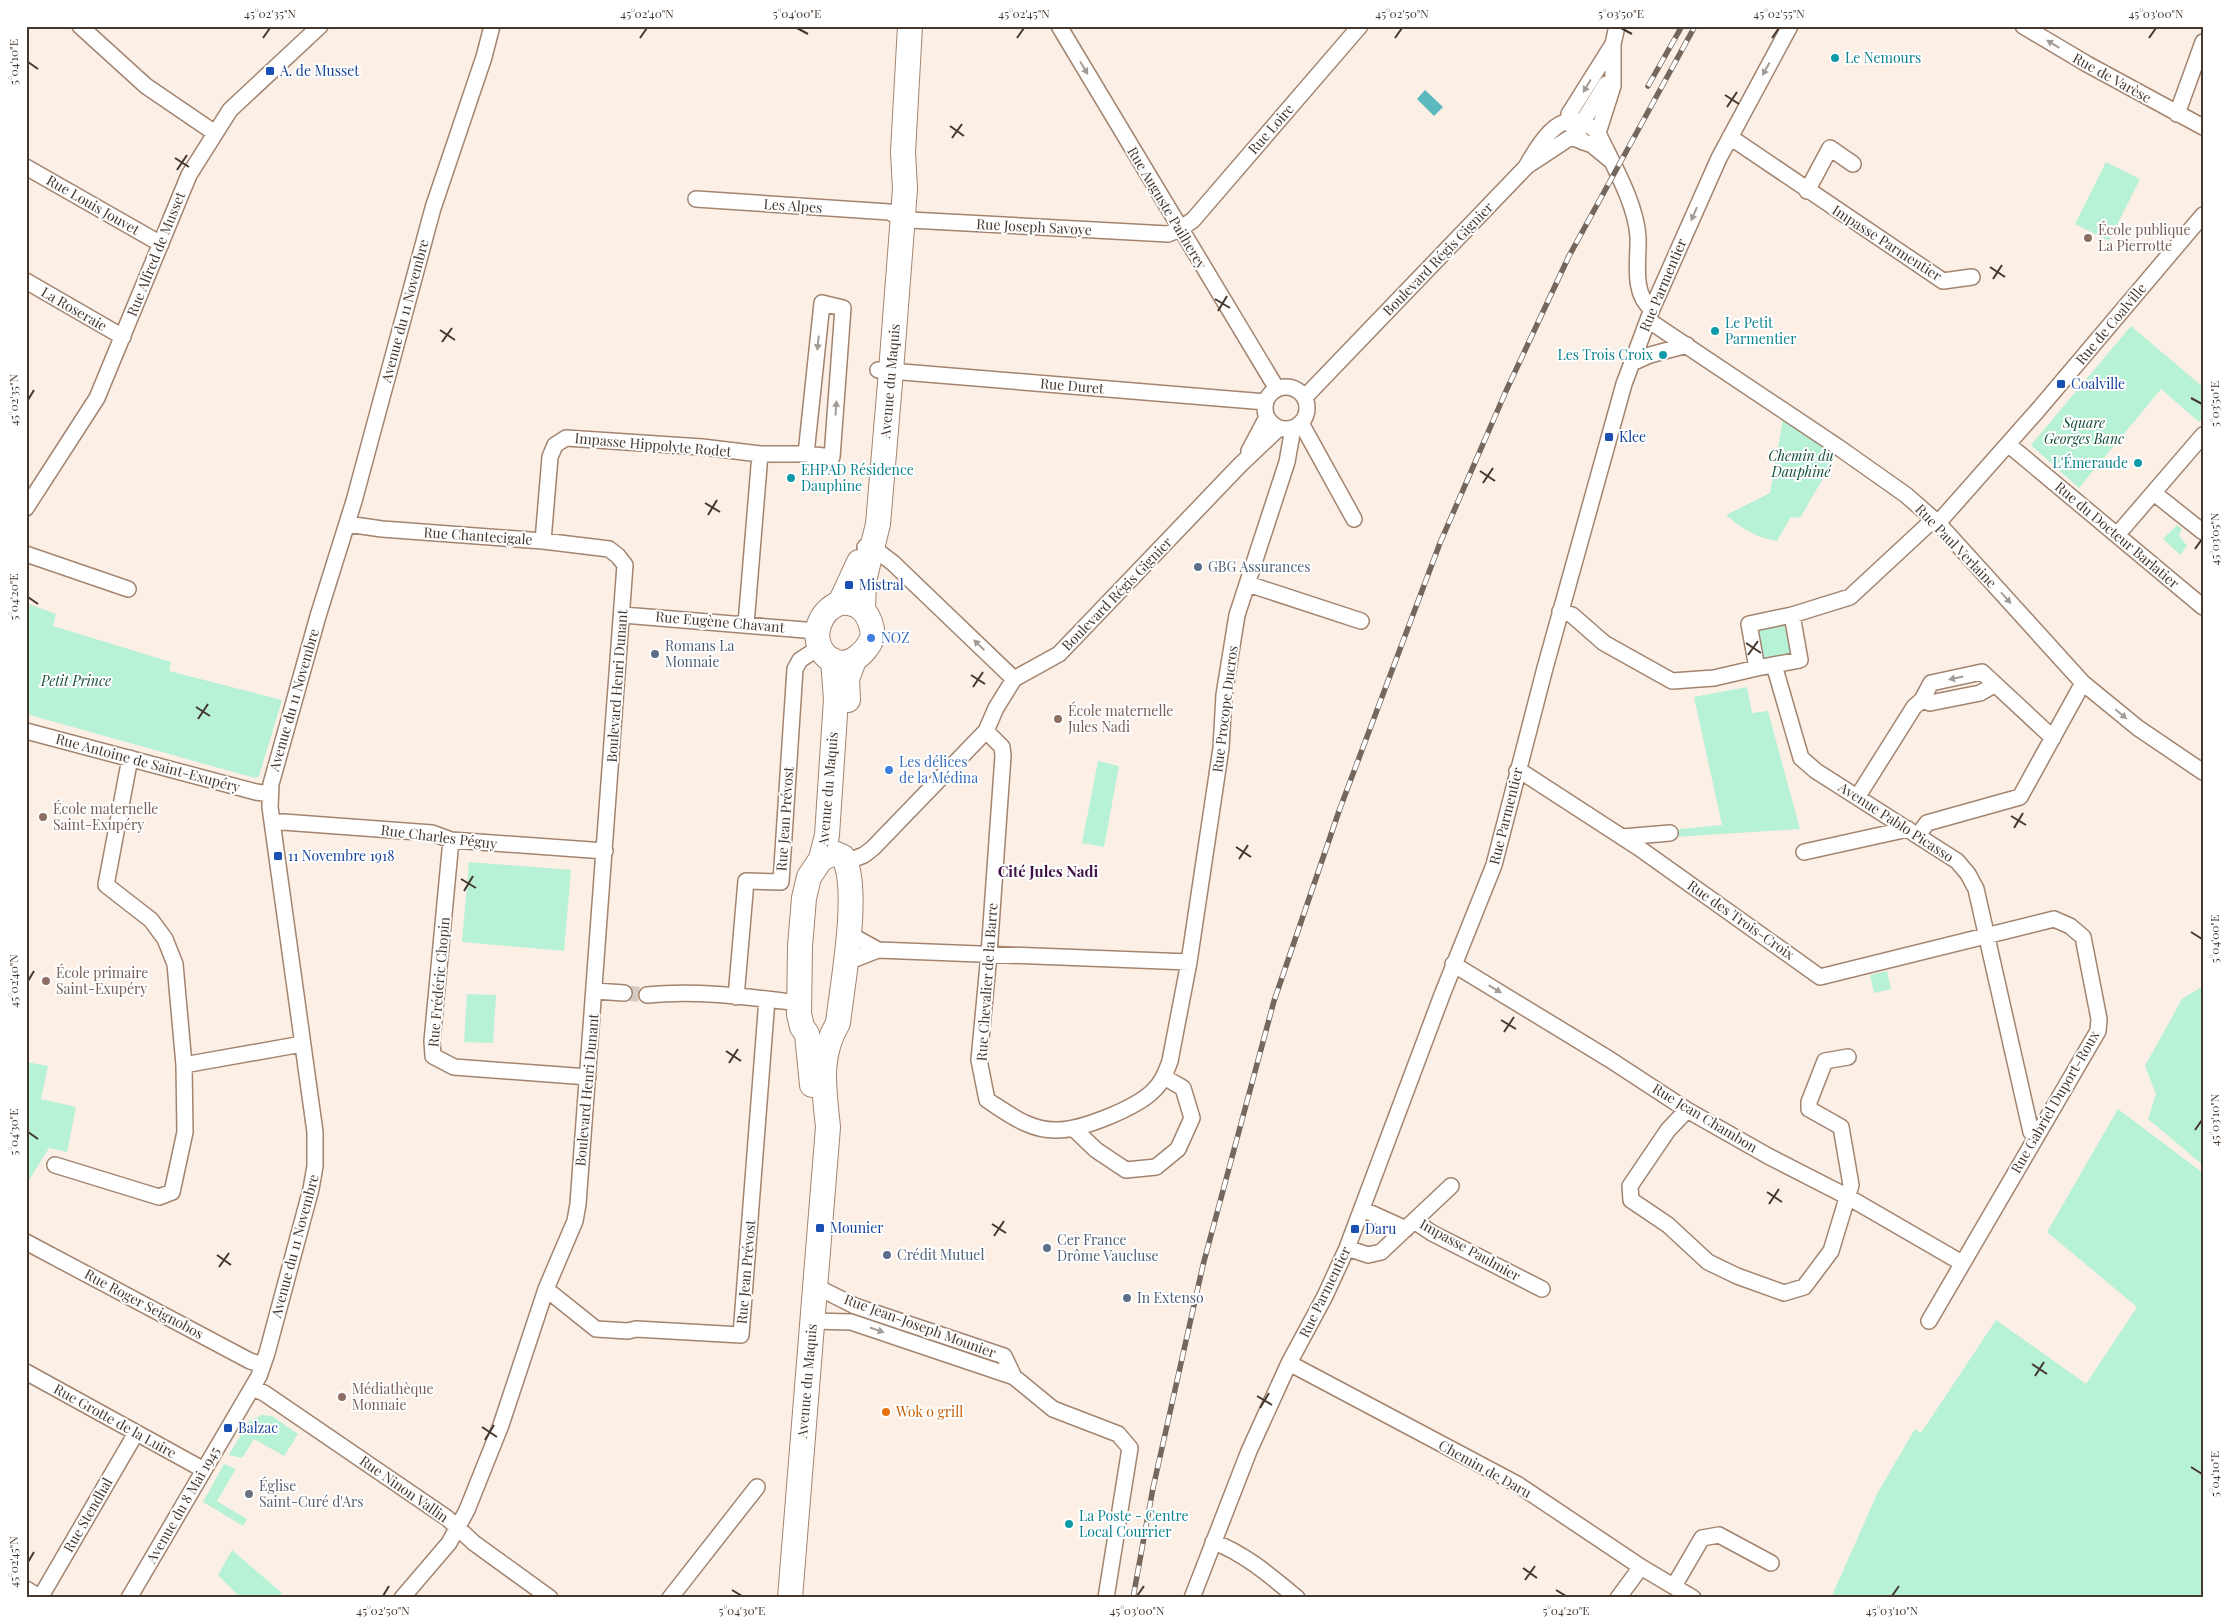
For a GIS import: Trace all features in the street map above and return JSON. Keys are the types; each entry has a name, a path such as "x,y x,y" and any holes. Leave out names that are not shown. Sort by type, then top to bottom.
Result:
{"main road":[{"name":"Avenue du Maquis","path":"831,650 864,653 873,636 869,617 863,609 864,581 869,548 868,538 885,371 896,216 891,188 902,152 910,26"},
{"name":"Avenue du Maquis","path":"790,1598 828,1127 823,1073 827,1044 838,1022 848,934 850,888 841,858 846,772 847,679 831,650 820,622 832,606 840,604 869,548"},
{"path":"840,604 848,602 863,609"},
{"name":"Avenue du Maquis","path":"824,1164 817,1135 806,1034 800,1021 800,946 804,898 809,878 841,858"},
{"path":"806,1034 818,1036 831,1033"}],"street":[{"path":"80,26 146,86 215,133"},
{"name":"Rue Alfred de Musset","path":"26,508 94,404 186,182 215,133 240,99 320,26"},
{"name":"Avenue du 11 Novembre","path":"252,1388 263,1365 315,1166 315,1132 270,794 318,616 347,524 433,208 484,57 492,26"},
{"name":"Rue Auguste Pailherey","path":"1059,26 1277,389"},
{"name":"Rue Loire","path":"1180,229 1193,220 1360,26"},
{"path":"1617,26 1613,44 1613,86 1598,133 1634,217 1638,234 1639,288 1650,314"},
{"name":"Rue Parmentier","path":"1192,1598 1249,1451 1289,1363 1325,1296 1347,1248 1454,964 1494,865 1560,611 1624,384 1650,314 1730,137 1790,26"},
{"name":"Rue de Varèse","path":"2023,26 2203,127"},
{"path":"2177,114 2203,42"},
{"path":"1612,162 1576,131 1569,114 1613,44"},
{"path":"1576,131 1613,71"},
{"name":"Boulevard Régis Gignier","path":"1304,397 1526,167 1539,143 1552,128 1576,131"},
{"path":"1576,131 1598,133"},
{"name":"Impasse Parmentier","path":"1730,137 1807,191 1943,281 1972,277"},
{"path":"1807,191 1830,148 1853,164"},
{"name":"Rue Louis Jouvet","path":"26,167 161,244"},
{"name":"Les Alpes","path":"696,199 896,216"},
{"name":"Rue de Coalville","path":"1757,668 1749,624 1792,615 1850,597 1936,521 2008,445 2203,215"},
{"name":"Rue Joseph Savoye","path":"896,216 1168,234 1180,229"},
{"path":"1638,267 1654,282 1662,286"},
{"name":"La Roseraie","path":"26,281 122,337"},
{"name":"Impasse Hippolyte Rodet","path":"543,541 550,457 555,445 566,438 702,447 760,454 806,454 832,457 843,308 822,303 806,454"},
{"name":"Rue Paul Verlaine","path":"1650,314 1687,345 1888,481 1936,521 2083,683 2138,728 2203,772"},
{"path":"1632,363 1650,355 1687,345"},
{"name":"Rue Duret","path":"885,371 1266,402"},
{"path":"1291,426 1308,411 1304,397 1301,392 1289,387 1277,389 1272,392 1266,402 1268,417 1291,426 1354,519"},
{"name":"Boulevard Régis Gignier","path":"1240,465 1268,417"},
{"name":"Boulevard Régis Gignier","path":"841,858 873,848 986,731 996,708 1014,679 1059,654 1240,465 1260,447 1291,426"},
{"name":"Rue Procope Ducros","path":"1189,962 1221,748 1226,686 1237,615 1287,462 1291,426"},
{"path":"2117,535 2203,435"},
{"name":"Rue du Docteur Barlatier","path":"2008,445 2203,607"},
{"path":"1260,447 1275,448 1287,462"},
{"path":"746,624 760,454"},
{"path":"2154,493 2203,532"},
{"name":"Rue Chantecigale","path":"347,524 382,529 543,541 609,549"},
{"path":"869,548 893,562 1014,679"},
{"name":"Boulevard Henri Dunant","path":"402,1598 449,1543 459,1528 501,1425 546,1289 574,1221 578,1204 623,615 625,565 609,549"},
{"path":"26,554 128,589"},
{"path":"1248,584 1361,621"},
{"path":"1560,611 1572,615 1604,643 1672,681 1714,678 1800,660 1792,615"},
{"name":"Rue Eugène Chavant","path":"623,615 746,624 831,650"},
{"name":"Rue Jean Prévost","path":"736,997 746,881 781,882 795,669 800,660 831,650"},
{"name":"Avenue Pablo Picasso","path":"1774,665 1801,758 1816,771 1858,796 1957,861 1968,874 1976,889 2031,1132 2036,1137"},
{"path":"1858,796 1914,706 1922,700 1931,683 1982,672 2053,738"},
{"path":"1804,852 1913,832 1927,823 2020,797 2083,687 2083,683"},
{"name":"Rue Antoine de Saint-Exupéry","path":"26,731 256,792 270,794"},
{"name":"Rue Chevalier de la Barre","path":"986,731 1002,747 1003,756 989,954 979,1060 987,1100 1022,1123 1056,1130 1072,1128 1117,1114 1153,1092 1164,1077 1170,1061 1189,962"},
{"path":"55,1165 159,1197 172,1192 185,1132 184,1065 176,964 164,939 151,920 106,885 130,758"},
{"name":"Rue des Trois-Croix","path":"1518,771 1622,837 1820,977 1986,936"},
{"name":"Rue Charles Péguy","path":"273,824 283,822 432,834 451,840 605,851"},
{"path":"1622,837 1670,833"},
{"name":"Rue Frédéric Chopin","path":"451,840 432,1041 433,1056 454,1067 588,1077"},
{"name":"Rue Gabriel Duport-Roux","path":"1929,1321 2098,1031 2099,1018 2083,937 2070,926 2054,919 1986,936"},
{"path":"848,934 878,950"},
{"path":"845,963 878,950 1189,962"},
{"name":"Rue Jean Chambon","path":"1454,964 1609,1059 1687,1110 1768,1156 1848,1197 1962,1263"},
{"path":"595,991 624,993"},
{"path":"647,995 663,993 767,999 799,1003"},
{"name":"Rue Jean Prévost","path":"546,1289 596,1330 628,1331 636,1329 740,1335 767,999"},
{"path":"184,1065 302,1044"},
{"path":"1687,1110 1668,1130 1630,1186 1631,1200 1668,1225 1708,1262 1737,1276 1784,1293 1804,1287 1831,1251 1851,1185 1841,1127 1814,1114 1809,1109 1809,1102 1825,1060 1848,1057"},
{"path":"1072,1128 1096,1150 1126,1170 1156,1167 1178,1149 1192,1118 1183,1088 1164,1077"},
{"name":"Impasse Paulmier","path":"1347,1248 1368,1255 1381,1252 1451,1186"},
{"name":"Impasse Paulmier","path":"1362,1209 1432,1233 1542,1289"},
{"name":"Rue Roger Seignobos","path":"26,1242 250,1361 263,1365"},
{"name":"Rue Jean-Joseph Mounier","path":"815,1286 855,1306 1004,1356 1014,1377"},
{"path":"852,1322 855,1306"},
{"name":"Rue Jean-Joseph Mounier","path":"812,1322 852,1322 1014,1377 1053,1409 1118,1434 1130,1448 1106,1598"},
{"name":"Chemin de Daru","path":"1289,1363 1517,1484 1641,1567 1693,1598"},
{"name":"Rue Grotte de la Luire","path":"26,1372 204,1470"},
{"name":"Rue Ninon Vallin","path":"252,1388 441,1513 474,1542 550,1598"},
{"name":"Avenue du 8 Mai 1945","path":"129,1598 252,1388"},
{"name":"Rue Stendhal","path":"40,1598 136,1433"},
{"path":"670,1598 757,1487"},
{"path":"1674,1586 1702,1538 1719,1535 1771,1563"},
{"path":"1213,1542 1272,1576 1285,1590 1297,1598"},
{"path":"1618,1598 1641,1567"},
{"path":"26,1589 40,1598"}],"green space":[{"path":"2106,162 2140,179 2109,241 2075,224"},
{"name":"Square Georges Banc","path":"2131,326 2203,387 2203,418 2199,422 2161,389 2079,488 2031,445"},
{"name":"Chemin du Dauphiné","path":"1783,419 1837,454 1800,518 1791,517 1777,541 1763,538 1750,532 1726,515 1770,493"},
{"path":"2177,525 2182,529 2179,535 2187,546 2180,555 2163,539"},
{"name":"Petit Prince","path":"26,603 56,614 53,626 171,662 169,671 282,700 259,776 255,778 26,714"},
{"path":"1789,625 1794,653 1764,658 1759,630"},
{"path":"1747,687 1752,713 1768,711 1800,829 1674,837 1680,829 1722,825 1694,697"},
{"path":"1098,761 1119,766 1104,847 1082,843"},
{"path":"469,862 571,870 564,951 462,942"},
{"path":"1887,971 1891,989 1874,993 1870,975"},
{"path":"2203,986 2203,1165 2148,1119 2156,1094 2145,1066 2182,999"},
{"path":"467,994 496,995 493,1043 464,1042"},
{"path":"26,1062 48,1066 41,1099 76,1107 67,1152 49,1148 26,1185"},
{"path":"2118,1109 2203,1173 2203,1598 1831,1598 1877,1494 1915,1429 1921,1433 1996,1320 2086,1384 2137,1307 2047,1232"},
{"path":"262,1415 272,1416 298,1434 284,1456 254,1439 242,1458 229,1455 249,1421"},
{"path":"224,1464 236,1469 217,1501 247,1519 243,1526 203,1502"},
{"path":"232,1550 282,1593 278,1598 241,1598 218,1575"}],"water":[{"path":"1425,90 1443,107 1434,116 1417,99"}],"tunnel":[{"path":"624,993 647,995"}],"railway":[{"path":"1648,86 1682,26"},
{"path":"1133,1598 1153,1488 1203,1265 1274,1001 1339,811 1440,543 1506,391 1569,256 1695,26"}],"place":[{"name":"Le Nemours","path":"1835,58"},
{"name":"A. de Musset","path":"270,71"},
{"name":"École publique La Pierrotte","path":"2088,238"},
{"name":"Le Petit Parmentier","path":"1715,331"},
{"name":"Les Trois Croix","path":"1663,355"},
{"name":"Coalville","path":"2061,384"},
{"name":"Klee","path":"1609,437"},
{"name":"L'Émeraude","path":"2138,463"},
{"name":"EHPAD Résidence Dauphine","path":"791,478"},
{"name":"GBG Assurances","path":"1198,567"},
{"name":"Mistral","path":"849,585"},
{"name":"NOZ","path":"871,638"},
{"name":"Romans La Monnaie","path":"655,654"},
{"name":"École maternelle Jules Nadi","path":"1058,719"},
{"name":"Les délices de la Médina","path":"889,770"},
{"name":"École maternelle Saint-Exupéry","path":"43,817"},
{"name":"11 Novembre 1918","path":"278,856"},
{"name":"École primaire Saint-Exupéry","path":"46,981"},
{"name":"Mounier","path":"820,1228"},
{"name":"Daru","path":"1355,1229"},
{"name":"Cer France Drôme Vaucluse","path":"1047,1248"},
{"name":"Crédit Mutuel","path":"887,1255"},
{"name":"In Extenso","path":"1127,1298"},
{"name":"Médiathèque Monnaie","path":"342,1397"},
{"name":"Wok o grill","path":"886,1412"},
{"name":"Balzac","path":"228,1428"},
{"name":"Église Saint-Curé d'Ars","path":"249,1494"},
{"name":"La Poste - Centre Local Courrier","path":"1069,1524"}],"district":[{"name":"Cité Jules Nadi","path":"1048,872"}]}
